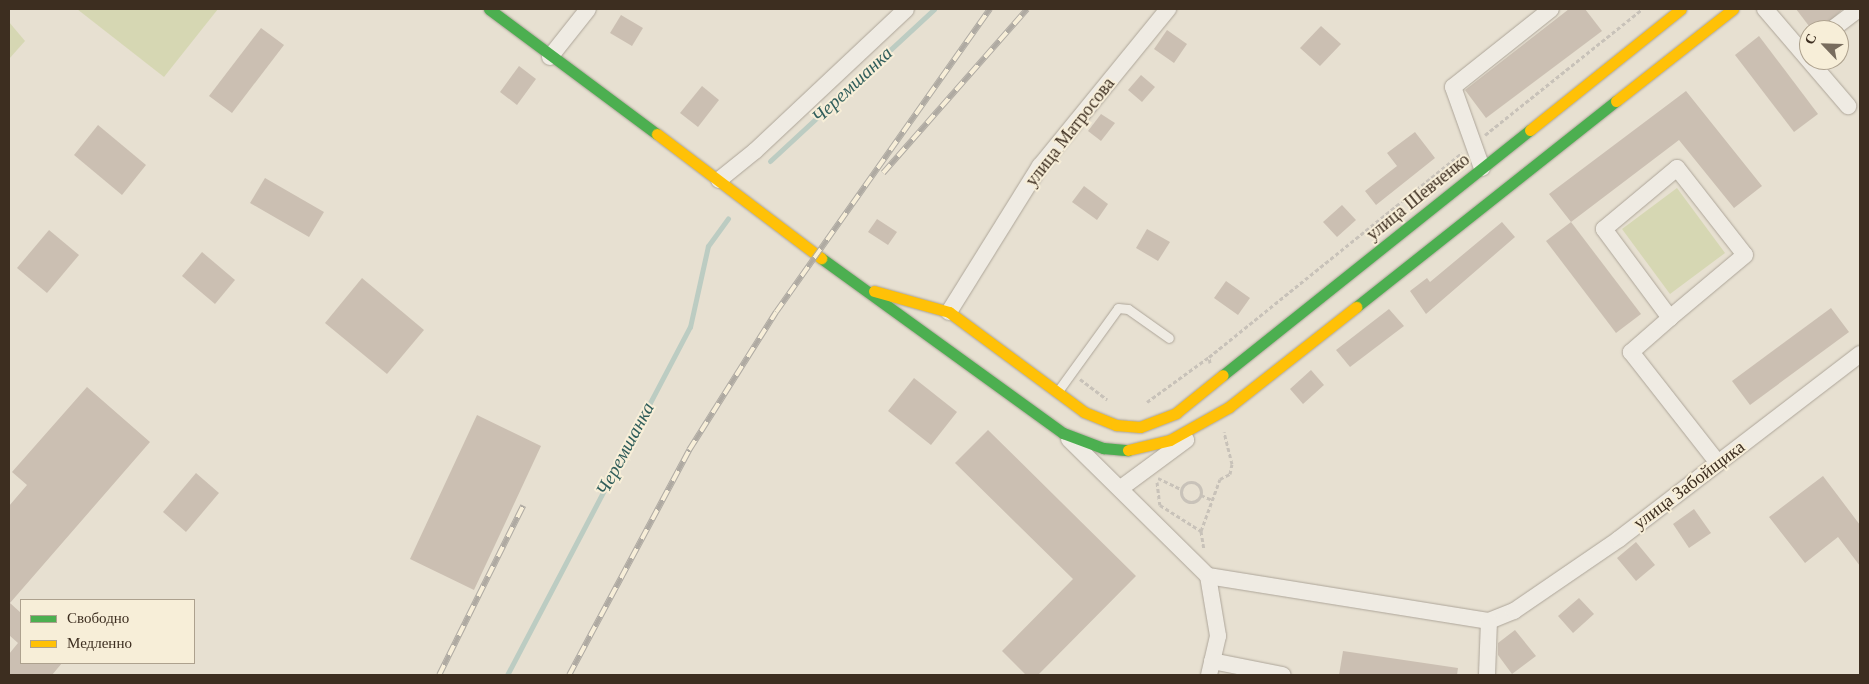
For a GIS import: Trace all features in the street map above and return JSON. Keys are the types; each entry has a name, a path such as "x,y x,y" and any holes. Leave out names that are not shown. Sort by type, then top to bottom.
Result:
{"main road":[{"path":"489,9 550,57 753,205 861,287 1063,433 1103,448 1142,449 1170,440 1229,407 1733,9"},
{"name":"улица Шевченко","path":"949,312 1084,412 1116,425 1140,427 1176,413 1482,168 1671,12"},
{"path":"861,287 949,312"}],"street":[{"path":"550,57 588,9"},
{"path":"723,183 906,9"},
{"name":"улица Матросова","path":"949,312 1040,166 1168,9"},
{"path":"1482,168 1475,142 1453,87 1551,9"},
{"path":"1765,9 1799,43"},
{"path":"1844,20 1859,9"},
{"path":"1821,70 1848,106"},
{"path":"1670,318 1604,229 1677,168 1745,255 1631,352 1718,463"},
{"name":"улица Забойщика","path":"1489,621 1514,611 1619,539 1860,354"},
{"path":"1121,488 1229,407"},
{"path":"1121,488 1176,413"},
{"path":"1063,433 1121,488 1208,576 1218,636 1211,668 1283,675"},
{"path":"1208,576 1489,621 1487,675"}],"lane":[{"path":"1058,392 1118,308 1128,309 1169,338"}],"path":[{"path":"1475,142 1642,9"},
{"path":"1138,408 1209,357"},
{"path":"1071,373 1115,405"},
{"path":"1208,576 1201,531 1220,478 1230,474 1232,464 1227,457 1223,429 1216,434"},
{"path":"1157,478 1163,472"},
{"path":"1157,478 1160,505 1201,531"},
{"path":"1157,478 1181,489"},
{"path":"1201,495 1190,502 1181,495 1181,489 1184,484 1195,482 1201,495 1212,500"}],"green space":[{"path":"77,9 218,9 164,77"},
{"path":"9,22 25,41 9,59"},
{"path":"1677,188 1725,253 1670,294 1622,229"}],"building":[{"path":"1569,9 1585,9 1602,31 1486,118 1465,90"},
{"path":"1796,9 1843,9 1831,20 1804,20"},
{"path":"621,15 643,28 632,46 610,33"},
{"path":"1321,26 1341,44 1320,66 1300,48"},
{"path":"261,28 284,45 232,113 209,96"},
{"path":"1167,30 1187,44 1174,63 1154,49"},
{"path":"1759,36 1818,114 1794,132 1735,55"},
{"path":"519,66 536,79 517,105 500,92"},
{"path":"1141,75 1155,87 1142,102 1128,90"},
{"path":"702,86 719,100 698,127 680,113"},
{"path":"1686,91 1762,186 1734,208 1679,140 1571,222 1549,194"},
{"path":"1101,114 1115,123 1101,141 1088,131"},
{"path":"98,125 146,165 122,195 74,155"},
{"path":"1415,132 1435,158 1376,205 1365,191 1397,166 1387,153"},
{"path":"265,178 324,212 309,237 250,203"},
{"path":"1084,186 1108,204 1097,220 1072,202"},
{"path":"1342,205 1356,220 1337,237 1323,222"},
{"path":"877,219 897,232 888,245 868,232"},
{"path":"1502,222 1515,237 1426,314 1410,291 1427,278 1430,282"},
{"path":"1571,222 1641,314 1616,333 1546,241"},
{"path":"1147,229 1170,242 1158,261 1136,248"},
{"path":"49,230 79,255 47,293 17,268"},
{"path":"202,252 235,280 215,304 182,276"},
{"path":"362,278 424,330 387,374 325,323"},
{"path":"1226,281 1250,298 1238,315 1214,298"},
{"path":"1831,308 1849,332 1750,405 1732,381"},
{"path":"1389,309 1404,326 1350,367 1336,350"},
{"path":"1311,370 1324,385 1303,404 1290,389"},
{"path":"914,378 957,412 931,445 888,411"},
{"path":"87,387 150,442 10,603 20,612 20,664 61,664 52,675 9,675 9,654 18,643 9,635 9,506 27,485 12,472"},
{"path":"477,415 541,446 474,590 410,559"},
{"path":"988,430 1136,576 1038,675 1026,675 1002,651 1073,579 955,463"},
{"path":"196,473 219,493 186,532 163,512"},
{"path":"1823,476 1860,525 1860,566 1838,537 1805,563 1769,517"},
{"path":"1694,509 1711,533 1689,548 1673,524"},
{"path":"1636,542 1655,565 1636,581 1617,558"},
{"path":"1579,598 1594,614 1573,633 1558,616"},
{"path":"1515,630 1536,656 1512,674 1498,655 1498,643"},
{"path":"1343,651 1458,668 1457,675 1339,675"}],"waterway":[{"name":"Черемшанка","path":"770,161 934,9"},
{"name":"Черемшанка","path":"507,675 690,327 708,246 728,218"}],"railway":[{"path":"569,675 689,450 776,312 990,9"},
{"path":"883,173 1027,9"},
{"path":"439,675 523,506"}],"traffic: fast":[{"path":"489,9 657,134"},
{"path":"1356,307 1616,101"},
{"path":"1223,375 1530,130"},
{"path":"821,258 1063,433 1103,448 1128,450"}],"traffic: slow":[{"path":"1530,130 1681,9"},
{"path":"1616,101 1733,9"},
{"path":"657,134 821,258"},
{"path":"874,291 949,312 1084,412 1116,425 1140,427 1176,413 1223,375"},
{"path":"1128,450 1170,440 1229,407 1356,307"}]}
